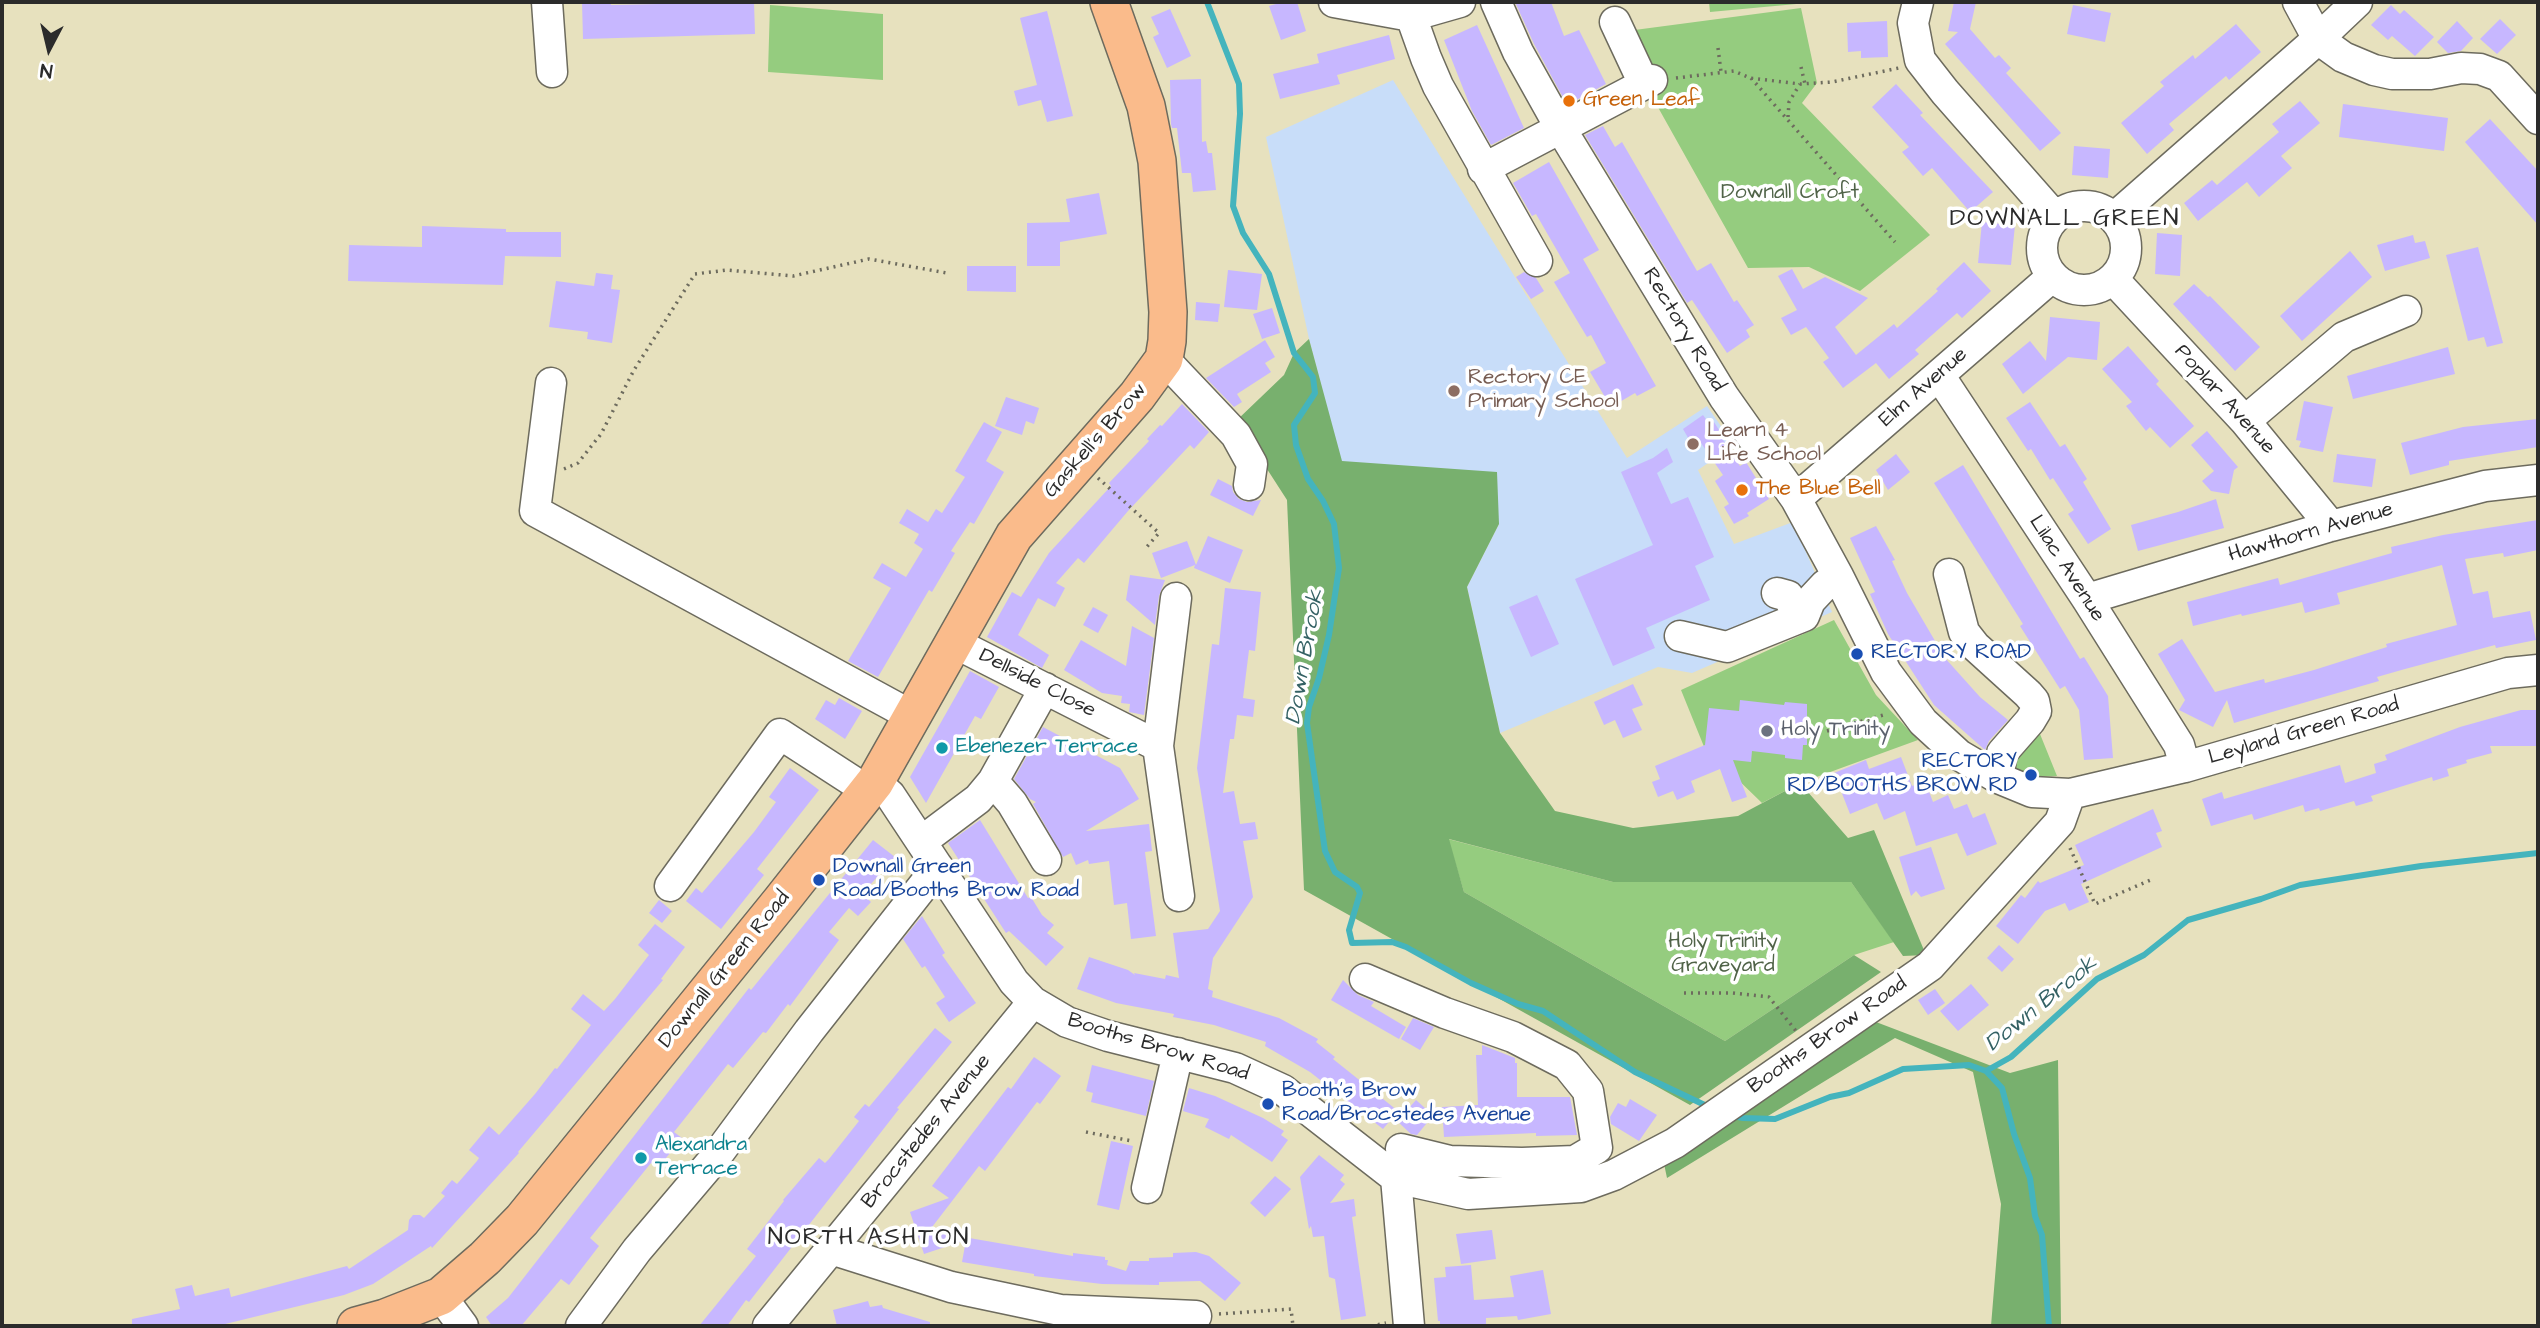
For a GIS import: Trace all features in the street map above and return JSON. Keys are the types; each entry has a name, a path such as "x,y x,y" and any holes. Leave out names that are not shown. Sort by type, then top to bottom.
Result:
{"main road":[{"path":"1109,2 1146,106 1157,161 1164,237 1166,350"},
{"name":"Gaskell's Brow","path":"1014,536 1137,396 1166,350"},
{"name":"Downall Green Road","path":"356,1326 385,1318 441,1296 485,1258 522,1220 871,786 1014,536"}],"street":[{"path":"547,2 552,72"},
{"path":"1334,2 1409,9 1460,2"},
{"name":"Rectory Road","path":"1496,2 1518,52 1561,129 1724,397 1762,443 1796,499 1886,672 1912,708 1923,722 1959,755 1998,778 2032,792 2070,794"},
{"path":"1918,2 1913,23 1920,60 2055,216"},
{"path":"2298,2 2318,39 2343,57 2374,70 2392,74 2430,74 2461,68 2480,69 2499,76 2538,119"},
{"path":"2114,218 2357,2"},
{"path":"1409,9 1438,86 1537,261"},
{"path":"1483,169 1648,82 1615,22"},
{"path":"2091,206 2104,210 2114,218 2122,229 2126,255 2122,268 2113,279 2102,286 2076,289 2053,276 2042,252 2042,239 2055,216 2066,209 2091,206"},
{"name":"Elm Avenue","path":"1796,499 2053,276"},
{"name":"Poplar Avenue","path":"2113,279 2245,421 2330,526"},
{"path":"2245,421 2344,337 2406,311"},
{"path":"1166,350 1236,435 1252,464 1249,485"},
{"name":"Lilac Avenue","path":"1939,376 2087,599 2179,746 2185,766"},
{"path":"551,383 535,512 912,716"},
{"name":"Hawthorn Avenue","path":"2087,599 2330,526 2486,486 2538,480"},
{"path":"1950,574 1964,632 1975,646 2034,701 2036,711 2030,721 2002,753 1998,778"},
{"path":"1680,636 1727,648 1804,616 1810,601 1838,576"},
{"path":"1777,593 1788,596 1799,618"},
{"path":"1177,598 1158,746 1179,896"},
{"name":"Dellside Close","path":"953,642 1158,746"},
{"name":"Leyland Green Road","path":"2070,794 2185,766 2508,673 2538,670"},
{"path":"922,841 978,799 993,782 1045,688"},
{"name":"Booths Brow Road","path":"670,886 780,734 890,795 1014,982 1033,1002 1067,1022 1108,1036 1235,1068 1283,1090 1396,1178 1468,1194 1575,1161 1606,1143 1588,1091 1567,1065 1513,1037 1445,1013 1365,979"},
{"path":"993,782 1012,803 1046,860"},
{"name":"Booths Brow Road","path":"1401,1149 1523,1177 1581,1187 1614,1175 1675,1143 1930,966 2059,823 2070,794"},
{"path":"581,1326 637,1250 715,1158 809,1031 938,867"},
{"name":"Brocstedes Avenue","path":"768,1326 1033,1002"},
{"path":"1147,1188 1178,1053"},
{"path":"1396,1178 1409,1326"},
{"path":"831,1249 951,1287 1060,1310 1196,1316"},
{"path":"441,1296 463,1326"}],"path":[{"path":"1717,48 1721,72"},
{"path":"1648,82 1734,71 1750,78 1802,84 1861,76 1920,60"},
{"path":"1788,120 1789,102 1802,84 1801,67"},
{"path":"1750,78 1895,242"},
{"path":"539,479 578,463 601,434 634,370 695,274 727,270 793,276 869,259 947,273"},
{"path":"1079,461 1160,533 1145,549"},
{"path":"1827,731 1912,708"},
{"path":"2059,823 2095,904 2153,879"},
{"path":"1684,993 1733,993 1769,998 1811,1049"},
{"path":"1086,1132 1158,1146"},
{"path":"1196,1316 1291,1309 1293,1326"}],"shaded area":[{"name":"Rectory CE Primary School","path":"1393,80 1627,458 1707,406 1734,445 1698,470 1734,544 1793,522 1832,612 1692,673 1658,667 1500,733 1467,587 1499,524 1341,461 1309,339 1266,137"}],"green space":[{"path":"1709,2 1818,2 1710,12"},
{"path":"770,5 883,14 883,80 768,72"},
{"name":"Downall Croft","path":"1801,8 1817,83 1802,103 1930,235 1860,291 1809,267 1748,268 1650,93 1627,31"},
{"path":"1309,339 1342,461 1497,472 1499,524 1467,587 1500,733 1555,811 1633,828 1738,816 1800,783 1848,838 1874,830 1926,955 1903,956 1851,882 1613,882 1449,839 1464,892 1725,1041 1854,955 1881,972 1690,1105 1304,890 1287,500 1236,421 1284,375 1294,353"},
{"path":"1834,620 1876,695 1918,740 1800,783 1762,803 1727,769 1707,754 1681,690"},
{"path":"2040,734 2057,776 2036,777 2005,769 2010,753"},
{"name":"Holy Trinity Graveyard","path":"1448,839 1613,882 1851,882 1894,942 1854,955 1725,1041 1464,892"},
{"path":"1876,1022 2010,1073 2058,1060 2061,1326 1991,1326 2001,1204 1973,1072 1895,1038 1667,1178 1663,1159"}],"building":[{"path":"582,2 611,2 611,5 754,2 755,34 583,39"},
{"path":"1297,2 1306,31 1281,40 1269,6"},
{"path":"1515,2 1551,2 1564,36 1579,30 1606,84 1567,105"},
{"path":"1954,2 1976,2 1970,29 1995,58 1999,55 2011,68 2006,73 2061,133 2040,151 1945,44 1958,32 1948,31"},
{"path":"2073,5 2111,13 2105,42 2067,34"},
{"path":"2391,5 2400,14 2404,10 2434,37 2415,56 2392,36 2388,40 2371,25"},
{"path":"1170,9 1191,56 1167,68 1153,37 1159,34 1151,17"},
{"path":"1047,11 1073,116 1047,122 1041,100 1018,106 1014,91 1037,85 1020,18"},
{"path":"2500,19 2516,35 2497,54 2480,39"},
{"path":"1887,21 1888,57 1861,58 1861,51 1848,52 1847,23"},
{"path":"2457,21 2473,38 2461,51 2448,53 2437,42"},
{"path":"2236,24 2261,52 2229,80 2226,76 2169,124 2174,130 2147,154 2121,123 2164,86 2160,82 2193,55 2195,59"},
{"path":"1477,25 1524,128 1491,145 1472,111 1444,40"},
{"path":"1389,35 1395,59 1337,75 1340,84 1280,99 1273,74 1319,63 1317,54"},
{"path":"1201,79 1202,142 1206,141 1208,153 1212,153 1216,190 1193,192 1191,173 1182,173 1177,128 1172,128 1171,124 1170,80"},
{"path":"1896,84 1923,113 1920,115 1993,192 1970,212 1932,168 1923,176 1902,152 1909,147 1872,107"},
{"path":"2300,101 2320,123 2281,156 2292,168 2259,197 2247,182 2198,221 2184,203 2212,180 2217,185 2279,132 2272,124"},
{"path":"2343,104 2448,118 2444,151 2339,137"},
{"path":"2490,119 2538,171 2538,225 2465,142"},
{"path":"1603,126 1615,147 1622,142 1697,271 1711,263 1734,302 1737,300 1754,325 1746,330 1750,337 1727,353 1692,300 1687,303 1585,135"},
{"path":"2074,146 2110,149 2108,178 2072,175"},
{"path":"1549,162 1599,250 1583,259 1656,386 1637,396 1635,393 1611,407 1590,372 1606,363 1591,335 1587,337 1554,282 1570,273 1536,214 1532,216 1513,183"},
{"path":"1099,193 1107,234 1060,242 1060,266 1027,266 1027,223 1070,222 1066,199"},
{"path":"1982,222 2015,225 2011,265 1978,263"},
{"path":"422,226 506,229 506,232 561,232 561,257 505,256 503,285 348,281 349,245 422,247"},
{"path":"2157,233 2182,235 2180,276 2155,274"},
{"path":"2413,235 2415,243 2425,241 2430,258 2385,271 2377,245"},
{"path":"2478,247 2503,343 2487,347 2484,337 2468,341 2446,255"},
{"path":"2350,251 2372,277 2302,341 2280,316"},
{"path":"1964,262 1991,291 1962,318 1957,313 1915,350 1919,354 1889,379 1876,363 1843,388 1823,362 1829,358 1806,327 1791,335 1781,318 1797,310 1778,276 1792,269 1803,289 1825,277 1868,298 1835,327 1856,355 1894,324 1897,328 1938,291 1936,289"},
{"path":"967,266 1016,266 1016,292 967,291"},
{"path":"1228,270 1262,274 1257,310 1224,307"},
{"path":"1524,272 1536,278 1544,291 1531,299 1516,277"},
{"path":"596,273 613,275 611,289 620,290 612,343 587,339 588,332 549,327 556,281 594,286"},
{"path":"2194,284 2210,296 2260,347 2235,371 2173,304"},
{"path":"1196,302 1220,304 1218,322 1195,320"},
{"path":"1272,308 1280,333 1262,339 1253,314"},
{"path":"2050,317 2100,322 2097,360 2068,357 2023,394 2002,364 2030,341 2046,361"},
{"path":"1265,340 1275,357 1265,363 1271,372 1237,394 1242,402 1234,407 1206,378"},
{"path":"2128,346 2159,381 2156,384 2194,426 2170,448 2150,427 2146,431 2126,406 2132,402 2102,369"},
{"path":"2448,347 2455,374 2353,399 2347,376"},
{"path":"1006,397 1039,408 1034,424 1026,421 1022,435 995,426"},
{"path":"2304,401 2333,407 2323,452 2299,447 2301,441 2296,440"},
{"path":"2030,402 2060,447 2065,444 2087,479 2083,482 2111,529 2088,544 2068,514 2074,510 2053,478 2050,480 2031,449 2028,451 2006,418"},
{"path":"1182,404 1209,432 1194,449 1190,445 1084,563 1078,558 1056,583 1065,588 1055,607 1038,598 1018,635 1049,655 1042,668 987,637 1012,592 1021,597 1049,553 1111,486 1109,483 1149,441 1147,439"},
{"path":"1703,415 1708,422 1712,419 1740,466 1746,462 1769,499 1747,513 1749,516 1734,524 1724,507 1729,504 1715,481 1723,475 1701,443 1694,448 1683,429"},
{"path":"2538,419 2538,447 2449,461 2449,465 2410,475 2401,443 2463,427"},
{"path":"984,422 1002,432 986,461 1004,472 974,524 970,522 951,551 955,553 932,592 929,590 878,677 848,661 891,588 873,578 882,563 906,577 923,549 914,543 919,534 899,523 907,509 928,522 936,509 942,513 965,477 955,471"},
{"path":"2207,431 2238,467 2234,470 2229,494 2211,491 2202,481 2214,471 2191,445"},
{"path":"1667,448 1673,462 1657,473 1671,504 1688,497 1714,557 1695,566 1710,600 1646,628 1655,648 1613,666 1575,579 1653,545 1621,472 1653,458"},
{"path":"1896,454 1910,472 1888,490 1876,470"},
{"path":"2337,454 2376,459 2372,487 2333,482"},
{"path":"1963,465 2080,659 2084,657 2108,696 2113,758 2084,760 2079,710 2065,686 2060,689 2020,626 2023,624 1934,483"},
{"path":"1218,479 1232,486 1239,499 1247,502 1261,500 1253,516 1210,495"},
{"path":"2216,499 2224,528 2138,551 2131,525"},
{"path":"2538,520 2538,550 2504,557 2503,553 2465,559 2473,594 2488,591 2493,618 2530,611 2536,640 2496,648 2495,645 2405,669 2377,677 2379,681 2234,723 2227,700 2213,727 2179,710 2185,700 2158,654 2182,639 2215,692 2314,670 2387,647 2386,644 2457,625 2442,565 2337,593 2340,604 2305,613 2302,602 2193,626 2187,602 2278,578 2280,585 2392,553 2391,547 2443,535"},
{"path":"1876,526 1895,560 1892,561 1907,593 1945,658 1980,697 2008,720 1989,741 1985,750 1934,705 1888,634 1870,594 1875,592 1850,538"},
{"path":"1208,536 1243,550 1230,583 1194,568 1195,565 1161,578 1152,553 1187,541 1196,565"},
{"path":"1130,575 1165,580 1159,596 1155,625 1126,600"},
{"path":"1225,588 1261,592 1255,651 1249,650 1243,698 1255,700 1253,717 1237,715 1234,739 1230,739 1223,793 1234,791 1240,824 1255,822 1258,839 1243,841 1253,897 1213,958 1208,989 1213,991 1212,997 1279,1018 1318,1039 1316,1042 1335,1057 1333,1059 1398,1111 1383,1129 1310,1072 1265,1046 1266,1042 1214,1025 1173,1017 1174,1014 1116,1003 1077,989 1089,957 1128,970 1135,975 1134,973 1165,979 1166,975 1179,978 1173,933 1208,929 1220,911 1197,768 1212,644 1219,645"},
{"path":"1537,595 1559,644 1531,657 1509,607"},
{"path":"1093,607 1108,615 1098,633 1083,625"},
{"path":"1132,626 1154,638 1144,715 1129,712 1130,704 1121,703 1122,696 1102,693 1064,670 1081,640 1126,666"},
{"name":"Ebenezer Terrace","path":"970,671 999,687 981,719 975,716 926,803 910,777"},
{"path":"1633,684 1643,705 1632,709 1642,730 1623,738 1615,720 1604,725 1594,702"},
{"path":"839,698 862,711 845,739 815,719 826,700 835,705"},
{"path":"1740,700 1784,705 1785,702 1807,704 1807,745 1803,745 1802,760 1752,751 1751,762 1733,760 1747,797 1732,802 1720,769 1691,781 1695,792 1677,800 1673,791 1658,797 1652,782 1660,779 1655,766 1705,745 1709,708 1739,711"},
{"path":"2521,710 2538,710 2538,746 2490,746 2492,753 2466,760 2467,763 2447,769 2449,776 2433,781 2432,777 2371,796 2373,801 2356,806 2354,801 2320,811 2319,808 2305,812 2303,805 2254,820 2252,814 2211,826 2202,799 2222,792 2224,799 2340,765 2345,783 2376,773 2374,764 2387,760 2385,755 2460,727"},
{"path":"1043,727 1120,768 1139,799 1086,831 1149,824 1152,851 1145,852 1156,936 1131,939 1127,903 1114,905 1109,861 1089,864 1088,860 1076,865 1071,853 1063,857 1033,804 1036,802 1030,799 1014,779"},
{"path":"1901,757 1912,786 1925,781 1933,802 1948,795 1954,809 1967,804 1973,818 1985,813 1997,844 1967,856 1957,833 1916,846 1905,811 1884,820 1877,803 1850,814 1834,773 1866,760 1869,769"},
{"path":"790,768 819,790 757,869 764,875 721,929 686,901 696,888 702,893 754,832 776,802 769,797"},
{"path":"2153,809 2162,831 2156,833 2162,847 2081,884 2089,902 2069,911 2065,903 2045,911 2018,944 1996,926 2021,895 2025,898 2038,881 2040,883 2084,865 2075,845"},
{"path":"980,820 1028,898 1031,897 1042,915 1054,925 1047,933 1064,947 1046,966 1009,931 1006,933 948,843"},
{"name":"Alexandra Terrace","path":"873,840 895,857 862,894 871,902 858,916 849,908 829,932 839,940 790,1006 788,1004 766,1033 763,1032 733,1068 728,1064 674,1132 682,1138 658,1168 651,1163 590,1238 599,1246 569,1285 561,1279 521,1326 492,1326 486,1317 508,1298 749,988 751,990"},
{"path":"1931,847 1945,889 1921,897 1916,891 1911,896 1899,857"},
{"path":"659,900 672,911 662,923 649,913"},
{"path":"922,916 945,953 942,955 976,1003 949,1022 936,1003 945,997 903,939"},
{"path":"655,924 685,947 661,979 663,980 519,1153 432,1248 431,1246 373,1284 344,1295 217,1326 132,1326 132,1319 180,1309 175,1289 192,1285 195,1296 229,1288 231,1297 347,1266 349,1269 408,1230 409,1220 413,1215 424,1218 445,1196 441,1193 452,1180 457,1184 477,1161 479,1158 469,1150 489,1126 499,1135 555,1068 557,1069 591,1025 571,1009 583,994 604,1011 615,999 649,955 638,945"},
{"path":"1999,945 2014,959 2002,972 1987,958"},
{"path":"1343,980 1358,995 1374,1002 1371,1006 1406,1027 1399,1039 1331,1000"},
{"path":"1971,984 1989,1005 1958,1031 1940,1011"},
{"path":"1935,989 1945,1003 1928,1015 1918,1000"},
{"path":"1413,1018 1434,1027 1420,1050 1401,1039"},
{"path":"935,1028 952,1042 897,1108 899,1109 749,1302 746,1300 727,1326 699,1326 756,1256 747,1249 783,1200 819,1158 825,1163 829,1159 859,1121 854,1117 865,1104 869,1107"},
{"path":"1482,1045 1515,1058 1517,1097 1570,1097 1577,1135 1536,1136 1536,1133 1444,1137 1442,1107 1478,1105 1476,1055 1482,1055"},
{"path":"1034,1057 1061,1076 1040,1104 1037,1102 985,1171 979,1166 929,1231 1073,1256 1073,1253 1105,1257 1105,1260 1108,1260 1107,1265 1126,1271 1130,1261 1149,1261 1149,1258 1173,1257 1173,1253 1196,1252 1209,1256 1241,1283 1225,1301 1200,1281 1159,1282 1159,1285 1102,1284 1034,1276 962,1262 966,1240 924,1254 910,1212 949,1198 932,1186"},
{"path":"1092,1065 1154,1081 1146,1116 1091,1102 1093,1093 1086,1091"},
{"path":"1189,1088 1215,1096 1263,1118 1284,1131 1281,1135 1288,1140 1272,1162 1231,1135 1229,1139 1205,1127 1209,1119 1183,1111"},
{"path":"1630,1099 1657,1115 1639,1141 1611,1124 1610,1117 1618,1103 1626,1107"},
{"path":"1416,1100 1425,1108 1440,1107 1417,1135 1411,1134 1397,1121"},
{"path":"1111,1141 1133,1146 1119,1210 1097,1205"},
{"path":"1319,1155 1344,1175 1340,1180 1345,1184 1330,1203 1354,1199 1356,1216 1352,1217 1366,1316 1341,1320 1335,1279 1329,1277 1324,1236 1313,1237 1311,1226 1309,1229 1300,1177"},
{"path":"1275,1176 1291,1189 1265,1217 1250,1203"},
{"path":"1492,1230 1496,1259 1461,1264 1456,1234"},
{"path":"1471,1265 1474,1300 1514,1297 1510,1276 1543,1270 1551,1314 1518,1320 1517,1316 1486,1318 1486,1326 1440,1326 1434,1278 1446,1277 1445,1267"},
{"path":"868,1301 870,1307 882,1305 883,1308 930,1322 930,1326 837,1326 833,1310"}],"waterway":[{"name":"Down Brook","path":"1207,2 1239,84 1240,114 1233,206 1243,233 1269,274 1294,353 1313,377 1315,393 1294,425 1296,445 1308,479 1334,524 1339,568 1329,635 1307,723 1325,851 1335,872 1357,887 1360,893 1349,930 1352,943 1392,942 1406,947 1471,983 1518,1004 1543,1011 1635,1072 1709,1107"},
{"name":"Down Brook","path":"1733,1116 1775,1119 1830,1097 1849,1093 1903,1069 1969,1065 1986,1071 2011,1057 2097,979 2144,955 2188,920 2300,885 2421,866 2538,853"},
{"path":"1986,1071 2002,1088 2014,1134 2030,1178 2035,1216 2042,1235 2049,1326"}],"place":[{"name":"Green Leaf","path":"1569,101"},
{"name":"Rectory CE Primary School","path":"1454,391"},
{"name":"Learn 4 Life School","path":"1693,444"},
{"name":"The Blue Bell","path":"1742,490"},
{"name":"RECTORY ROAD","path":"1857,654"},
{"name":"Holy Trinity","path":"1767,731"},
{"name":"Ebenezer Terrace","path":"942,748"},
{"name":"RECTORY RD/BOOTHS BROW RD","path":"2031,775"},
{"name":"Downall Green Road/Booths Brow Road","path":"819,880"},
{"name":"Booth's Brow Road/Brocstedes Avenue","path":"1268,1104"},
{"name":"Alexandra Terrace","path":"641,1158"}],"district":[{"name":"DOWNALL GREEN","path":"2065,220"},
{"name":"NORTH ASHTON","path":"869,1239"}]}
